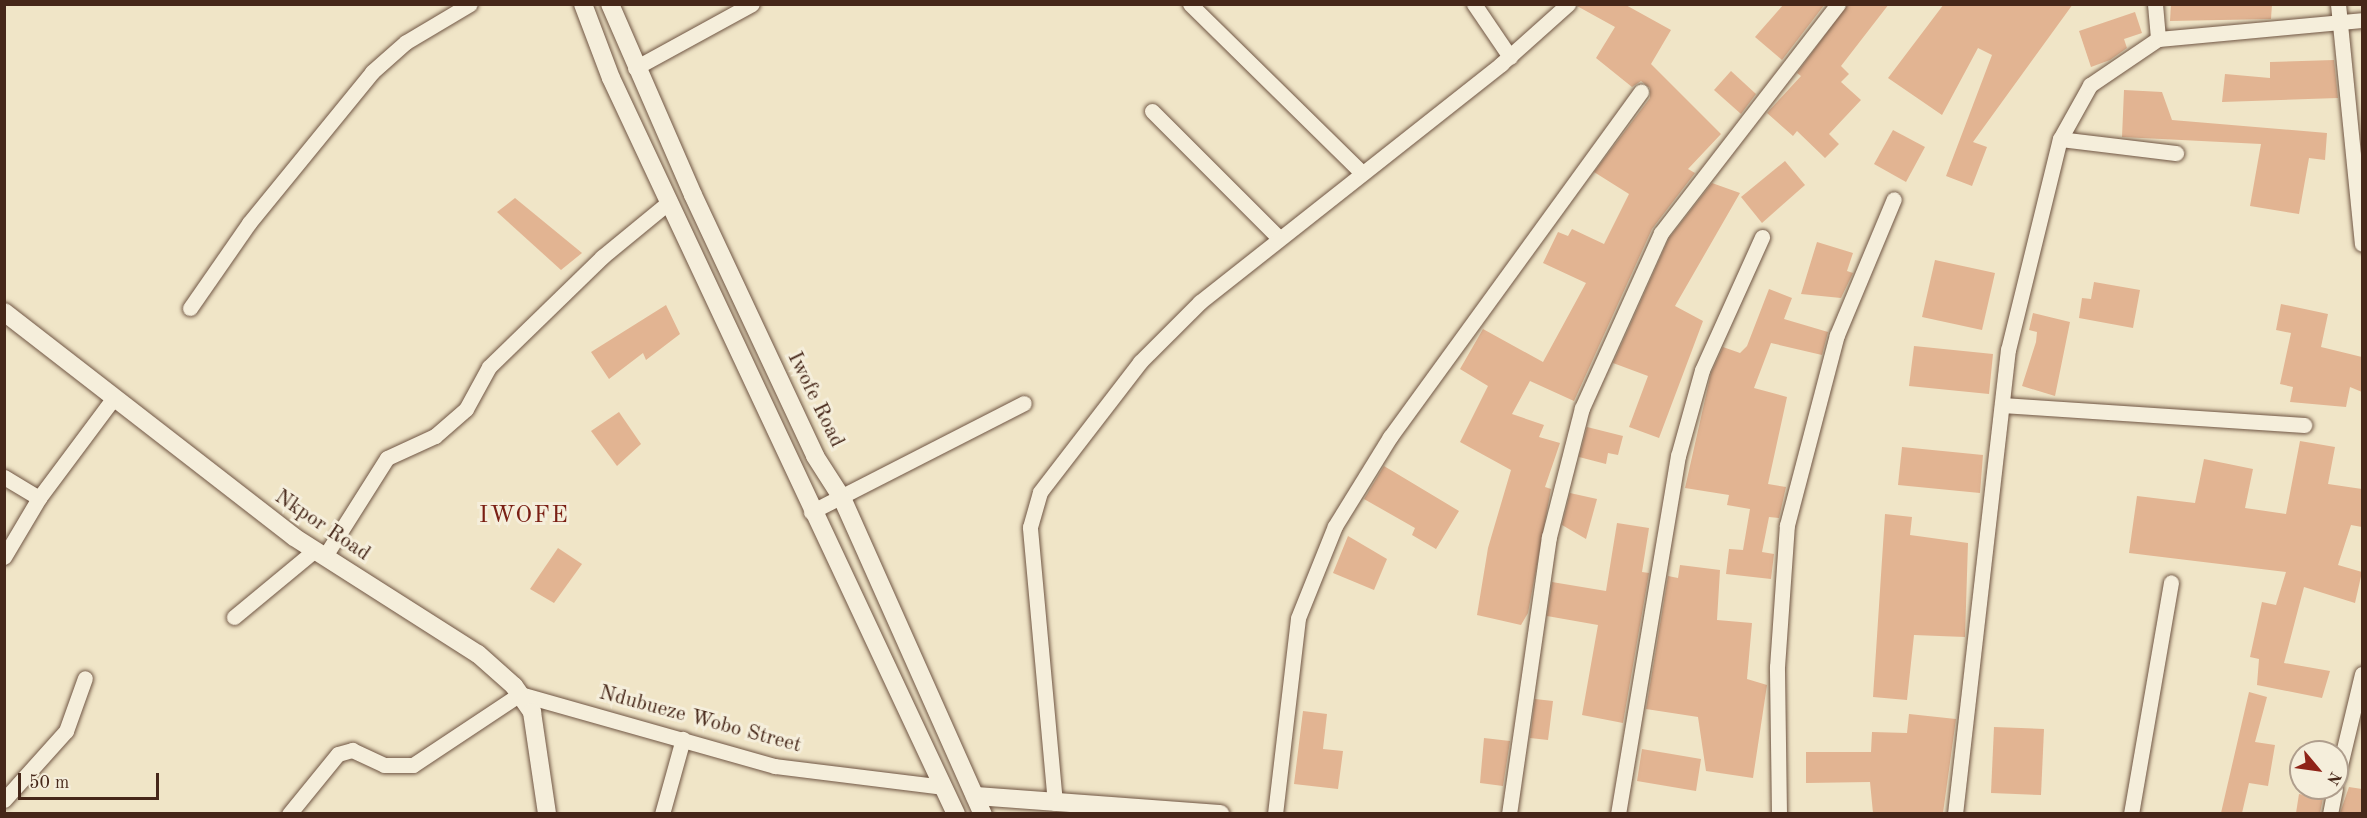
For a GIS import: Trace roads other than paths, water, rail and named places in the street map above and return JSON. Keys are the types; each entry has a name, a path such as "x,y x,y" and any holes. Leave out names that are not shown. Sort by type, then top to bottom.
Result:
{"street":[{"path":"190,308 249,223 372,72 406,42 470,4"},
{"path":"584,4 669,202 811,512 956,813"},
{"name":"Iwofe Road","path":"610,4 635,68 815,456 842,498 984,813"},
{"path":"635,68 752,4"},
{"path":"1190,4 1361,172"},
{"path":"1474,4 1510,57"},
{"path":"1055,803 1030,527 1040,492 1140,362 1200,302 1278,237 1510,57 1568,4"},
{"path":"1509,813 1549,537 1582,408 1661,233 1838,4"},
{"path":"2155,4 2158,39"},
{"path":"2338,4 2338,26 2358,159 2362,244"},
{"path":"1955,813 2008,350 2060,139 2090,86 2158,39 2338,26 2362,20"},
{"path":"1275,813 1298,618 1335,526 1390,437 1641,91"},
{"path":"1152,111 1278,237"},
{"path":"2060,139 2176,153"},
{"path":"1779,813 1777,667 1787,525 1837,335 1894,199"},
{"path":"234,617 320,553 387,458 435,436 466,409 489,367 602,257 669,202"},
{"path":"1618,813 1678,456 1701,370 1762,237"},
{"name":"Nkpor Road","path":"4,312 112,400 320,553 477,654 520,694 532,712 540,745 548,813"},
{"path":"4,557 39,498 112,400"},
{"path":"811,512 1024,403"},
{"path":"2002,405 2304,425"},
{"path":"4,477 39,498"},
{"path":"2131,813 2171,582"},
{"path":"2346,740 2362,674"},
{"path":"4,800 66,731 84,678"},
{"path":"289,813 338,754 352,750 384,765 413,765 520,694"},
{"name":"Ndubueze Wobo Street","path":"520,694 775,766 943,787"},
{"path":"662,813 682,739"},
{"path":"975,796 1220,813"}],"district":[{"name":"IWOFE","path":"524,517"}]}
